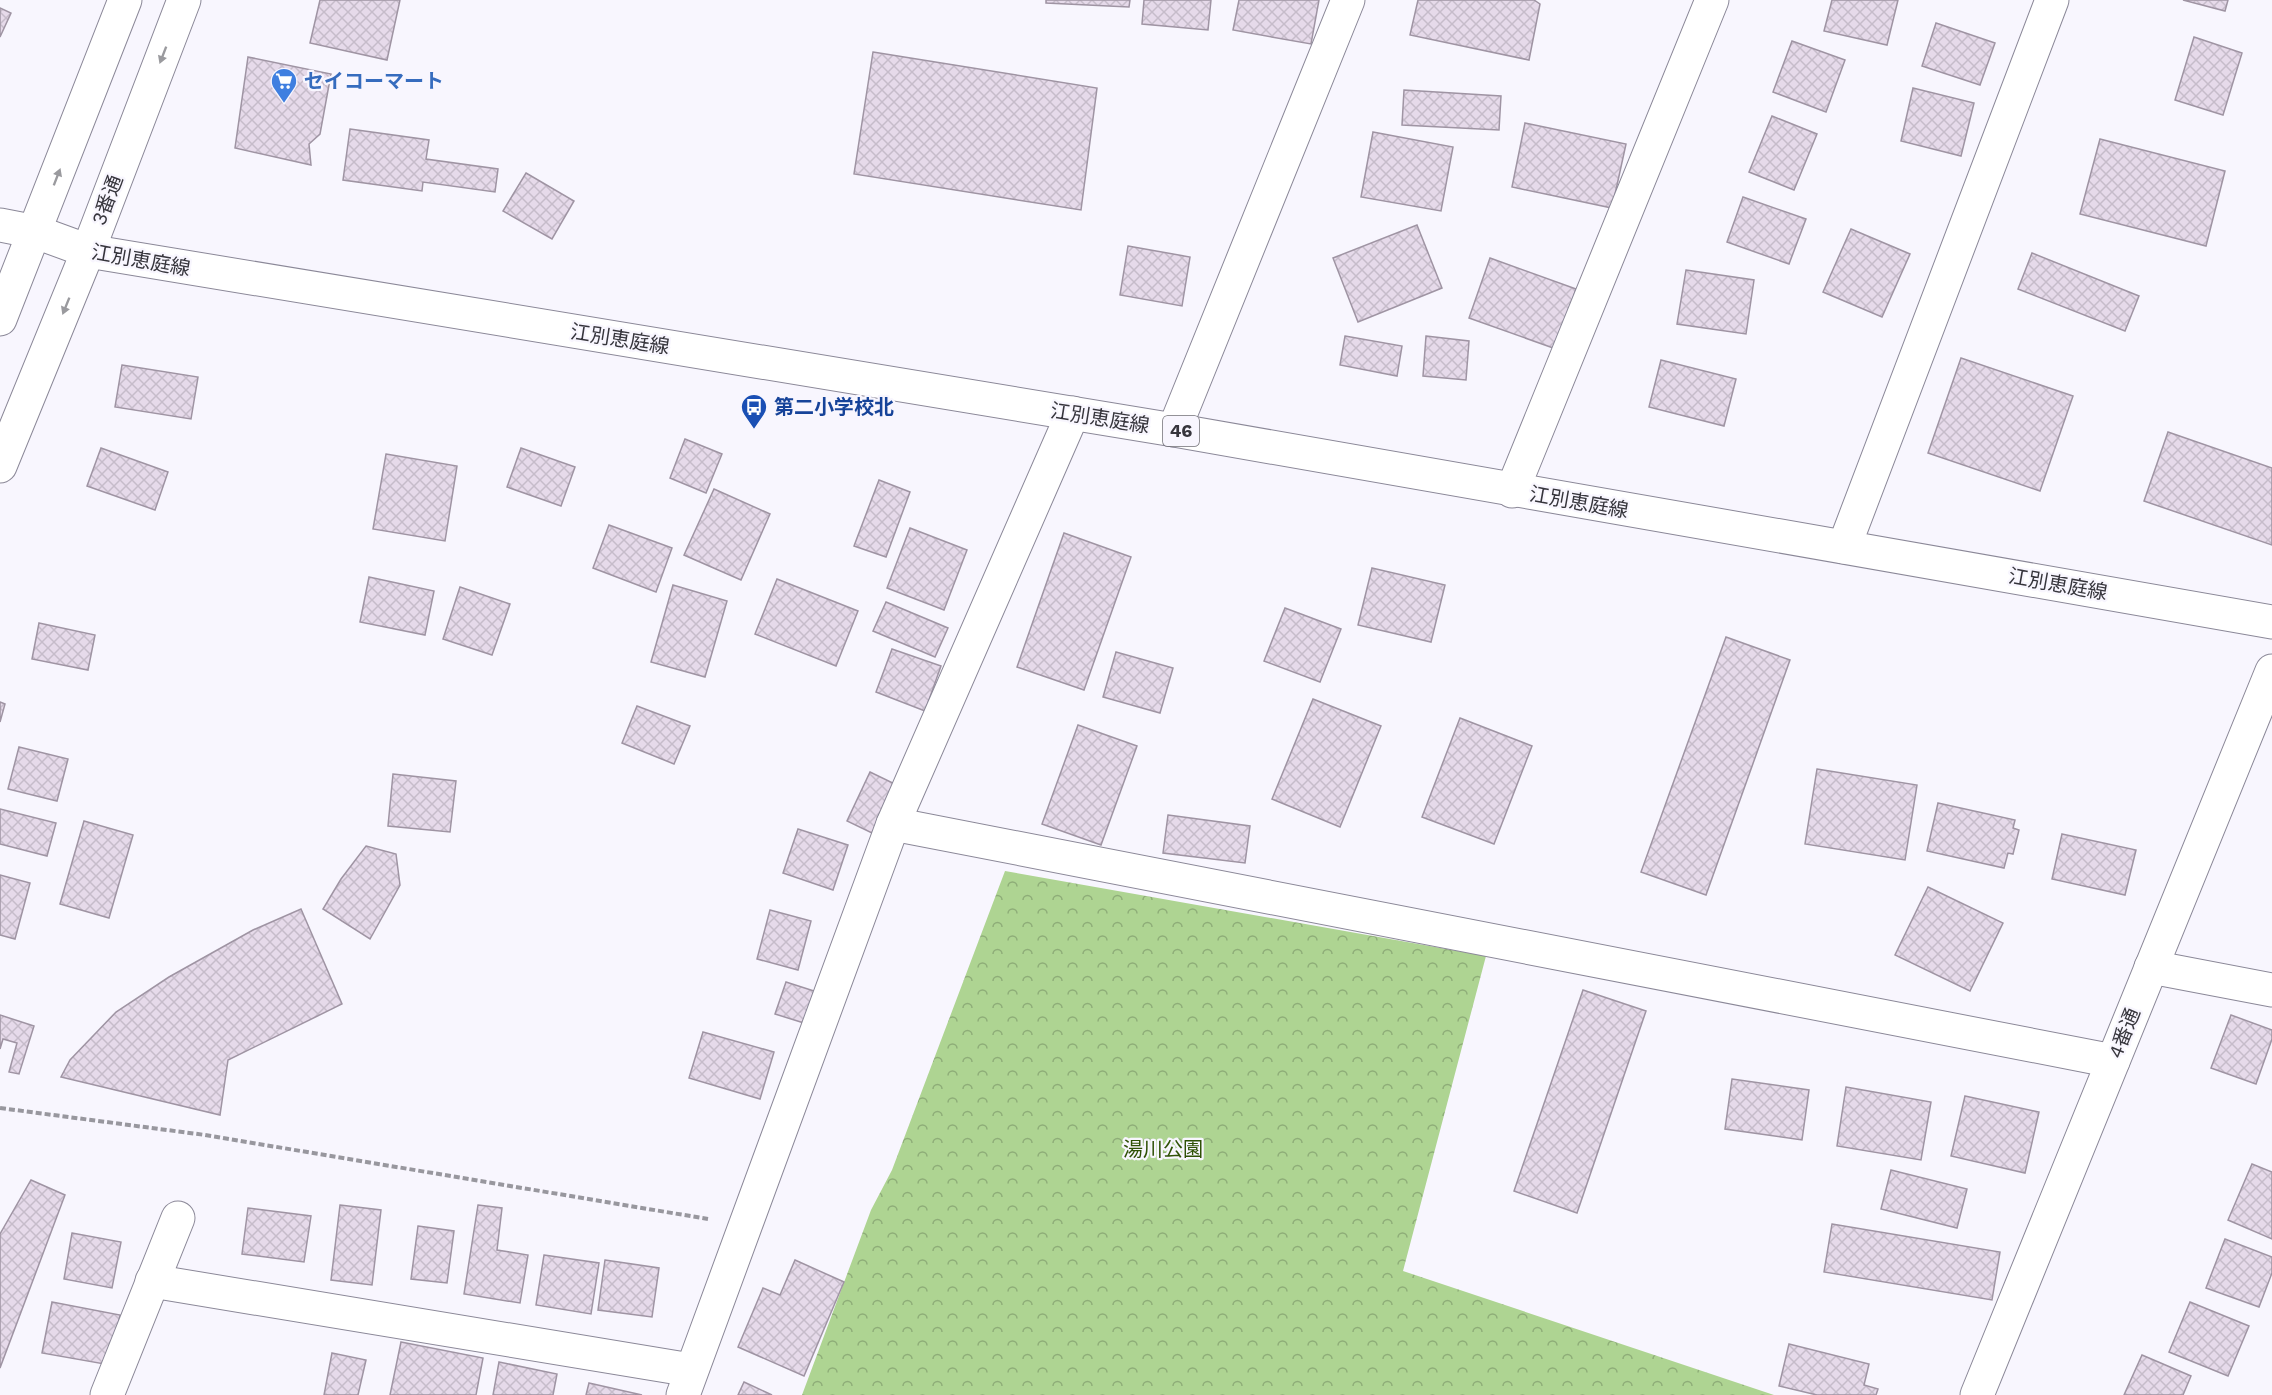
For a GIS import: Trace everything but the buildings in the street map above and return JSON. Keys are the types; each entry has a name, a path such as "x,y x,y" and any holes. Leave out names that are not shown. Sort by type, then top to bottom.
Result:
{"street":[{"path":"0,319 125,0"},
{"name":"3番通","path":"0,466 88,251 184,0"},
{"path":"1174,430 1348,0"},
{"path":"1512,491 1712,0"},
{"path":"1844,547 2052,0"},
{"name":"江別恵庭線","path":"0,225 36,232 88,251 1174,430 1512,491 2272,622"},
{"path":"152,1281 687,1383 893,824 1073,413"},
{"name":"4番通","path":"1977,1395 2272,671"},
{"path":"893,824 2113,1061"},
{"path":"2151,967 2272,990"},
{"path":"107,1395 178,1218"}],"path":[{"path":"0,1108 205,1136 745,1225"}],"green space":[{"name":"湯川公園","path":"1005,871 1486,956 1403,1271 1774,1395 802,1395 871,1210 892,1170"}],"place":[{"name":"セイコーマート","path":"284,104"},
{"name":"第二小学校北","path":"754,430"}]}
